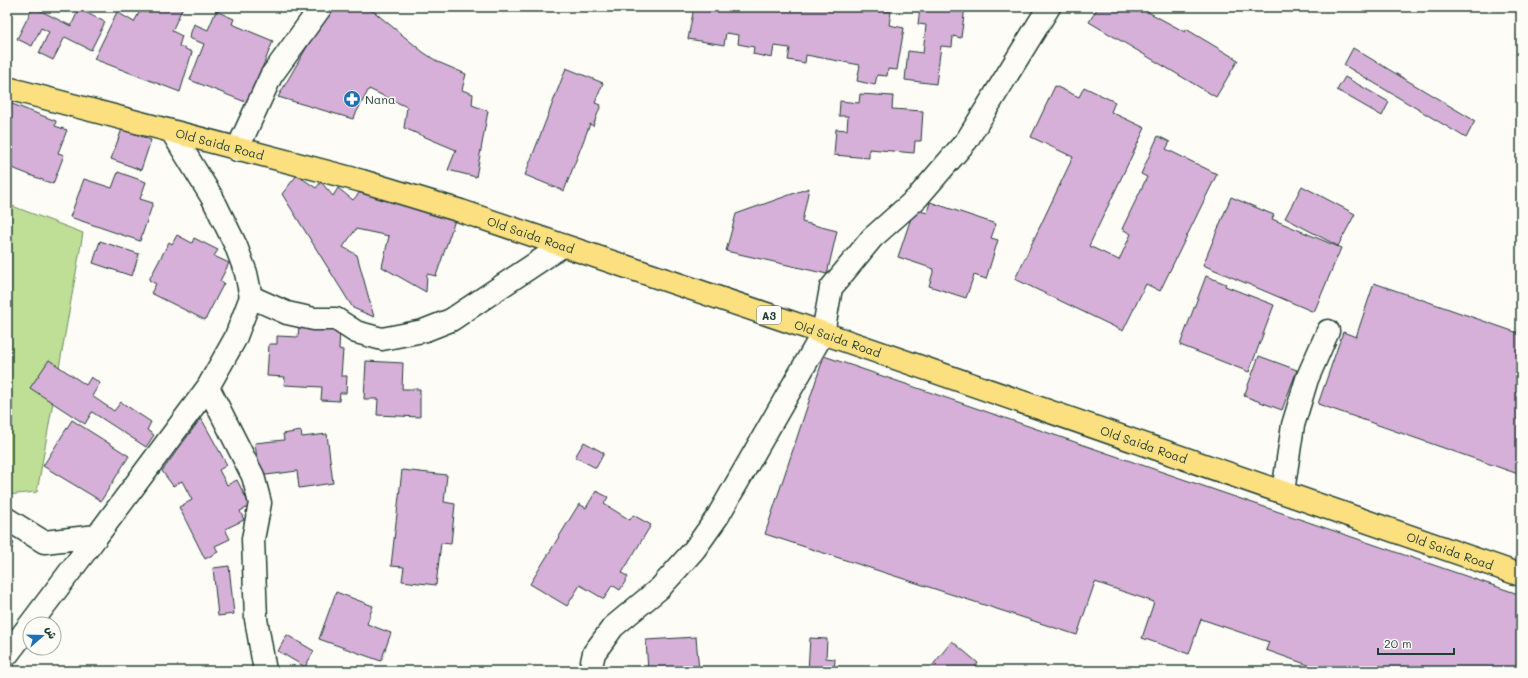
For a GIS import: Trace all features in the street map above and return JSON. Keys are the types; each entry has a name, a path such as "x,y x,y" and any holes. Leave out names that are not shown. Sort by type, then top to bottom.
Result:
{"highway":[{"name":"Old Saida Road","path":"7,88 237,150 362,181 461,211 823,333 1521,575"}],"street":[{"path":"237,150 271,76 321,7"},
{"path":"590,671 594,653 613,627 660,588 694,550 718,516 823,333 831,288 872,238 917,198 967,140 1050,7"},
{"path":"7,655 208,387 235,339 251,297 246,273 236,246 213,198 172,132"},
{"path":"251,297 287,313 314,318 336,319 356,332 382,340 423,331 451,320 562,246"},
{"path":"1283,492 1293,425 1307,379 1328,331"},
{"path":"208,387 253,476 260,502 253,546 256,620 265,671"},
{"path":"7,519 44,542 97,536"}],"green space":[{"path":"7,204 83,233 37,492 7,495"}],"building":[{"path":"33,7 71,26 79,9 105,22 91,50 65,37 53,60 39,53 49,32 41,28 32,46 17,39"},
{"path":"137,7 183,7 172,31 182,36 179,46 192,52 180,92 94,59 117,12 134,22 140,11"},
{"path":"330,7 363,7 372,10 423,52 438,62 466,74 462,90 473,94 472,105 488,111 476,177 448,170 456,150 404,128 407,107 369,89 353,119 278,97"},
{"path":"694,7 865,7 891,12 889,25 904,28 897,70 888,69 887,76 877,75 875,85 857,81 860,65 806,55 805,63 788,60 790,48 774,46 772,58 753,54 754,47 738,44 739,35 726,33 724,45 688,39"},
{"path":"920,7 965,7 961,38 953,36 952,47 941,46 936,84 905,80 908,51 923,53 926,25 918,24"},
{"path":"1098,7 1151,7 1148,12 1185,32 1186,29 1238,60 1216,97 1089,22"},
{"path":"1247,7 1256,7 1254,11"},
{"path":"216,11 234,19 232,24 273,41 248,103 190,80 204,44 189,38 194,24 208,30"},
{"path":"1353,48 1475,121 1466,138 1344,65"},
{"path":"566,68 603,83 595,103 601,105 593,126 590,124 564,191 525,175"},
{"path":"1345,77 1389,102 1382,116 1337,90"},
{"path":"1055,86 1079,97 1084,87 1115,102 1111,112 1145,128 1089,246 1119,260 1131,234 1122,229 1147,177 1141,174 1158,136 1170,142 1166,149 1217,174 1160,291 1146,284 1123,331 1015,279 1073,157 1031,137"},
{"path":"860,94 893,96 892,109 923,111 921,141 915,141 914,153 869,149 869,158 834,155 836,129 847,130 848,116 839,116 840,101 859,103"},
{"path":"7,102 56,121 55,126 67,130 58,153 64,155 53,184 7,166"},
{"path":"122,129 151,140 141,170 111,159"},
{"path":"118,172 146,182 140,199 153,203 140,241 70,217 84,179 112,188"},
{"path":"297,175 316,188 321,182 333,196 338,188 353,200 360,192 455,220 436,276 427,274 426,292 382,267 389,236 356,229 343,247 357,255 374,317 353,308 282,194"},
{"path":"1302,186 1355,214 1338,246 1285,218"},
{"path":"809,188 802,222 837,231 827,274 726,251 736,214"},
{"path":"1231,197 1274,215 1272,219 1341,248 1314,312 1203,265"},
{"path":"930,202 996,224 991,238 998,240 986,279 974,275 966,298 929,286 934,269 898,257 914,209 927,213"},
{"path":"177,235 192,243 194,238 218,250 214,256 229,263 220,281 224,283 205,320 151,293 156,284 149,280 169,242 172,244"},
{"path":"100,241 139,254 132,276 93,263"},
{"path":"1206,276 1226,284 1225,286 1274,305 1249,372 1180,345"},
{"path":"1374,283 1521,334 1521,475 1318,404 1343,332 1356,337"},
{"path":"299,326 340,328 339,349 343,350 341,376 347,376 346,393 340,393 339,401 321,400 322,387 284,385 285,377 267,376 269,344 277,344 277,336 298,337"},
{"path":"824,356 1521,595 1521,671 1325,671 1266,650 1269,642 1201,619 1189,654 1142,638 1154,602 1095,582 1077,635 765,534"},
{"path":"1259,356 1297,370 1282,410 1244,396"},
{"path":"49,360 86,385 91,377 100,383 92,396 114,411 121,402 151,422 147,430 154,435 146,447 92,412 85,424 30,388"},
{"path":"366,361 403,363 402,389 420,389 420,417 377,415 378,399 364,399"},
{"path":"201,418 227,465 219,470 227,485 237,480 250,506 240,511 244,520 225,529 230,539 215,546 218,552 205,559 179,507 192,500 182,481 173,486 162,471"},
{"path":"72,420 129,456 101,501 43,466"},
{"path":"301,431 302,437 327,434 333,483 299,488 297,471 259,476 255,443 284,440 283,434"},
{"path":"584,442 604,453 596,468 575,457"},
{"path":"402,470 447,475 444,502 455,504 451,544 441,543 436,585 402,581 404,567 391,566"},
{"path":"596,491 608,497 604,504 630,520 633,515 651,525 622,573 628,577 620,590 612,585 604,599 580,585 567,606 530,584 579,504 586,508"},
{"path":"7,540 14,543 7,559"},
{"path":"229,566 234,614 218,616 213,568"},
{"path":"336,592 373,606 367,624 391,633 381,661 319,639"},
{"path":"287,635 314,651 305,667 278,651"},
{"path":"696,637 699,671 648,671 646,640"},
{"path":"810,638 827,639 826,658 835,659 834,671 808,671"},
{"path":"952,641 978,663 975,667 979,671 928,671"}],"place":[{"name":"Nana","path":"352,99"}]}
